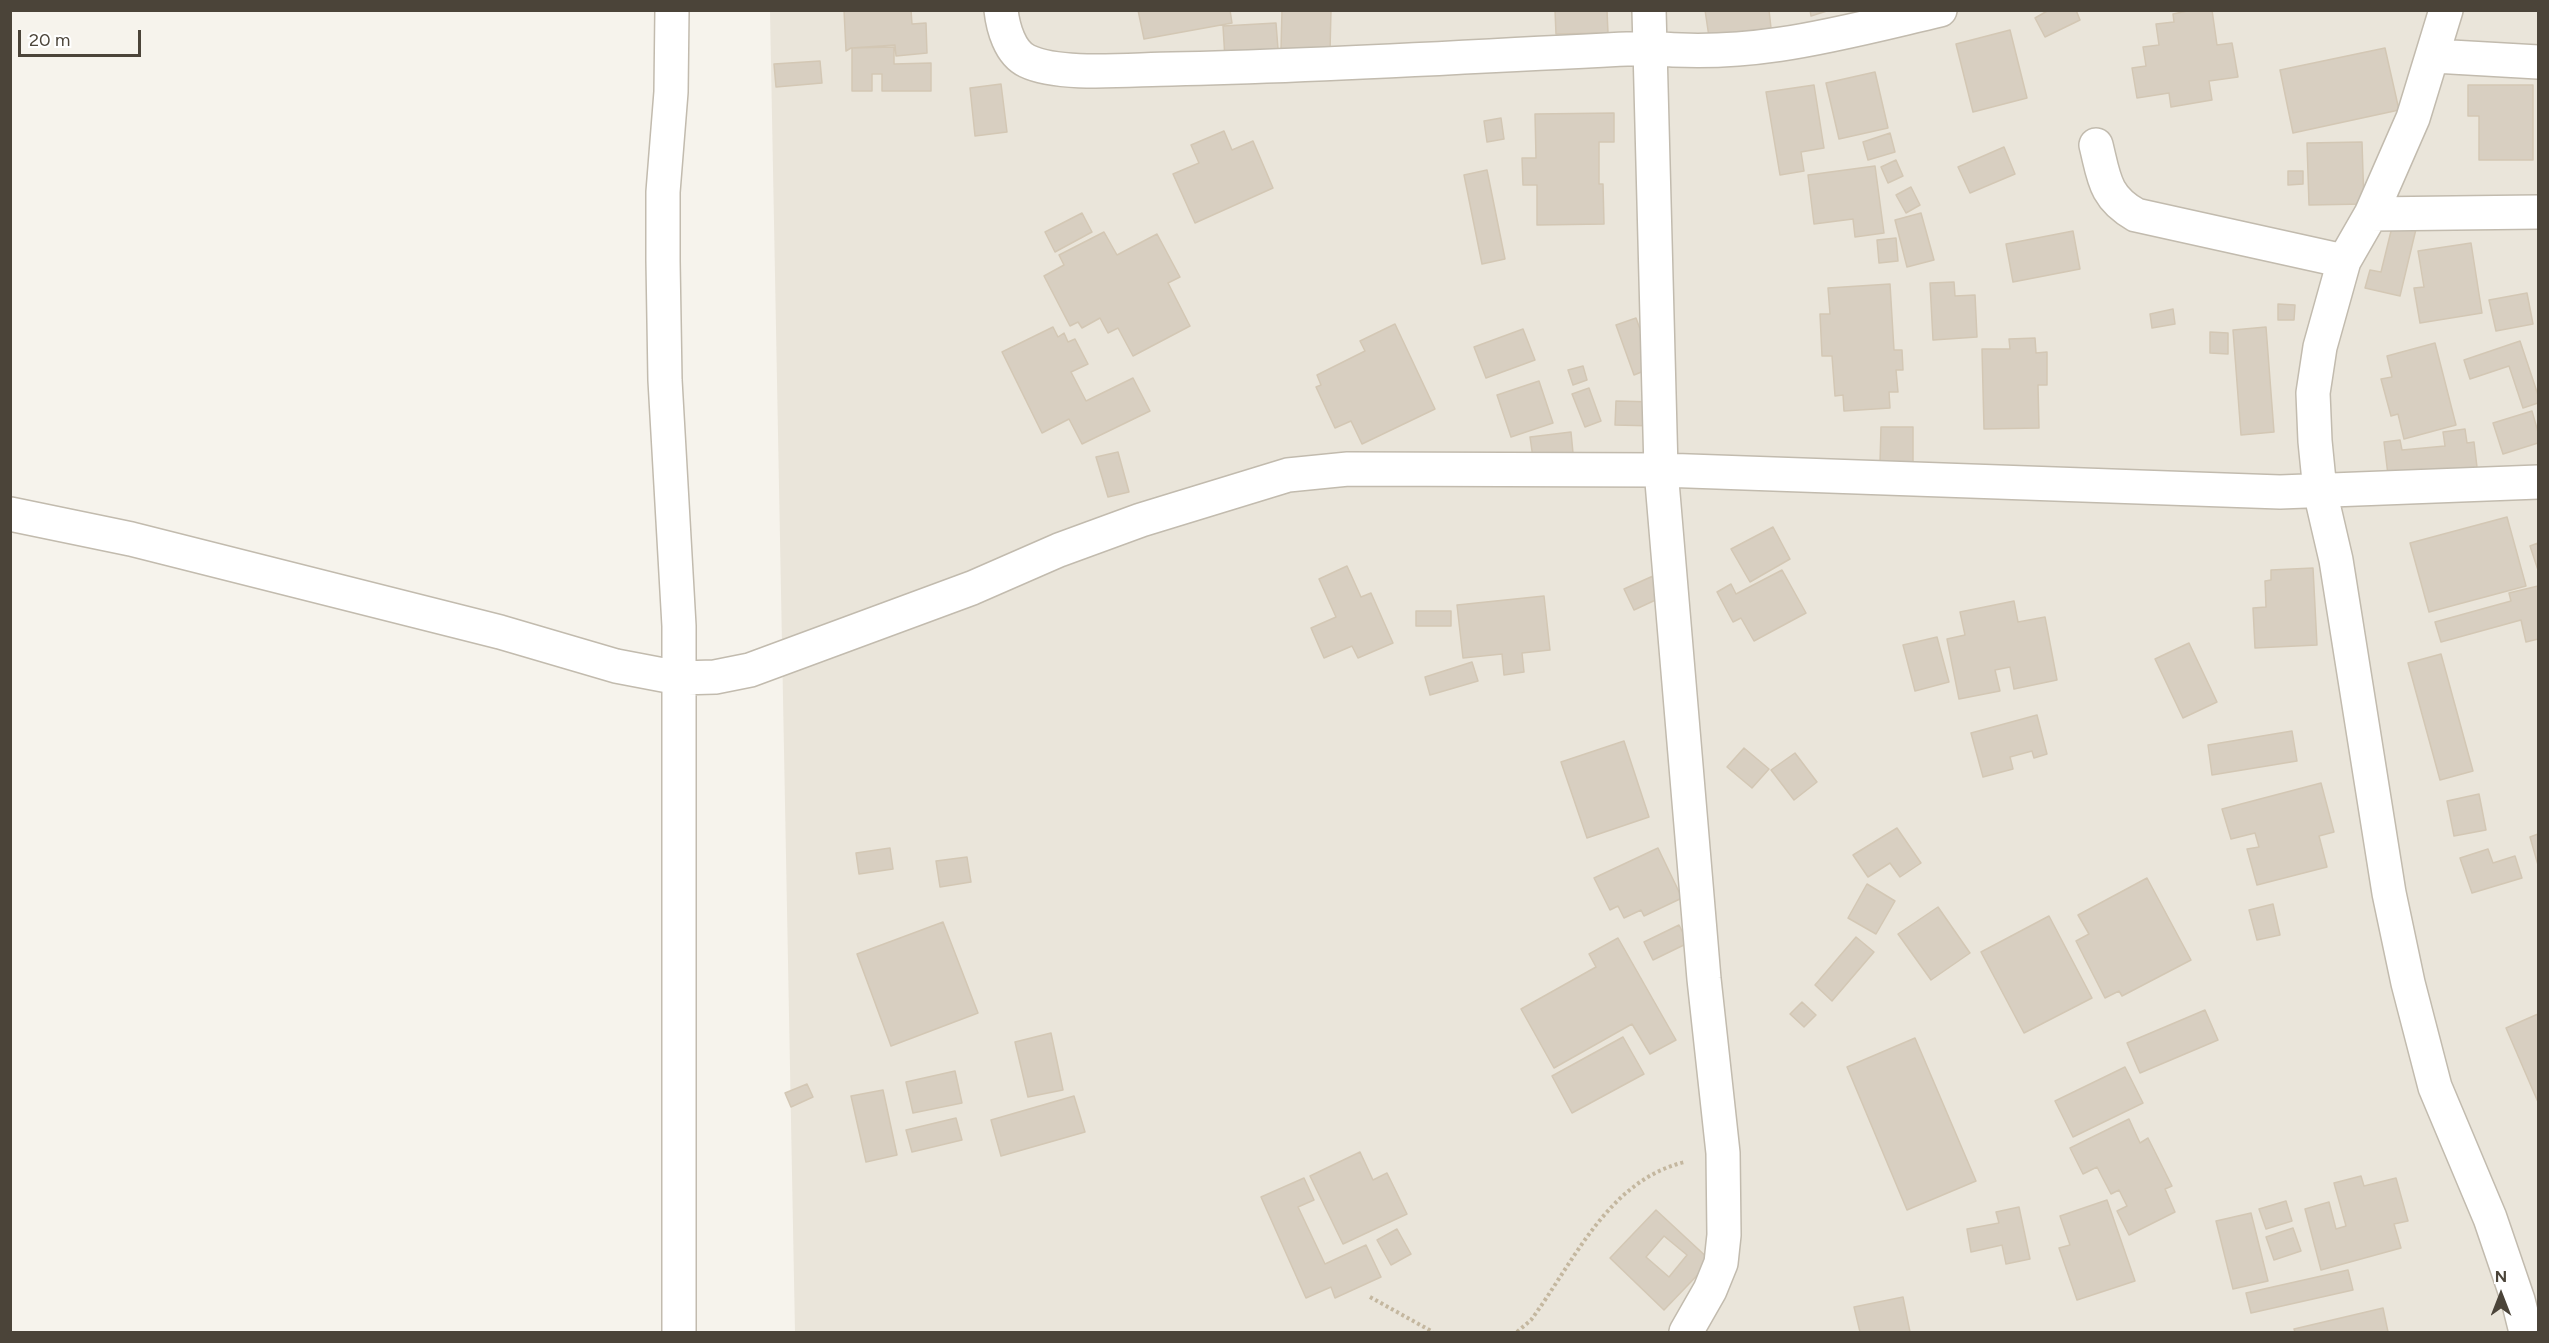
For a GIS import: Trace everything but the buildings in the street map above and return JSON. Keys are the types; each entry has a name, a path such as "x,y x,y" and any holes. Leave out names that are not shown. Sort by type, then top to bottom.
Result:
{"street":[{"path":"672,10 671,92 663,192 663,261 665,380 677,557 680,678 679,1332"},
{"path":"1001,10 1010,44 1025,60 1048,68 1236,68 1649,48 1682,51 1763,49 1940,10"},
{"path":"1649,10 1661,470 1704,979 1723,1153 1724,1235 1721,1263 1686,1332"},
{"path":"2446,10 2434,56 2413,118 2371,214 2344,261 2320,347 2313,393 2320,491 2336,560 2390,893 2408,983 2434,1087 2490,1218 2518,1300 2526,1332"},
{"path":"2434,56 2538,62"},
{"path":"2096,145 2107,189 2123,207 2136,215 2344,261"},
{"path":"2371,214 2538,212"},
{"path":"10,514 131,539 500,632 616,666 680,678 714,677 750,670 972,588 1059,550 1141,520 1288,475 1348,469 1661,470 2320,491 2538,482"}],"path":[{"path":"1517,1332 1532,1320 1608,1209 1628,1189 1673,1165 1723,1153"},
{"path":"1370,1297 1433,1332"}],"shaded area":[{"path":"770,11 2538,11 2538,1332 795,1332"}]}
